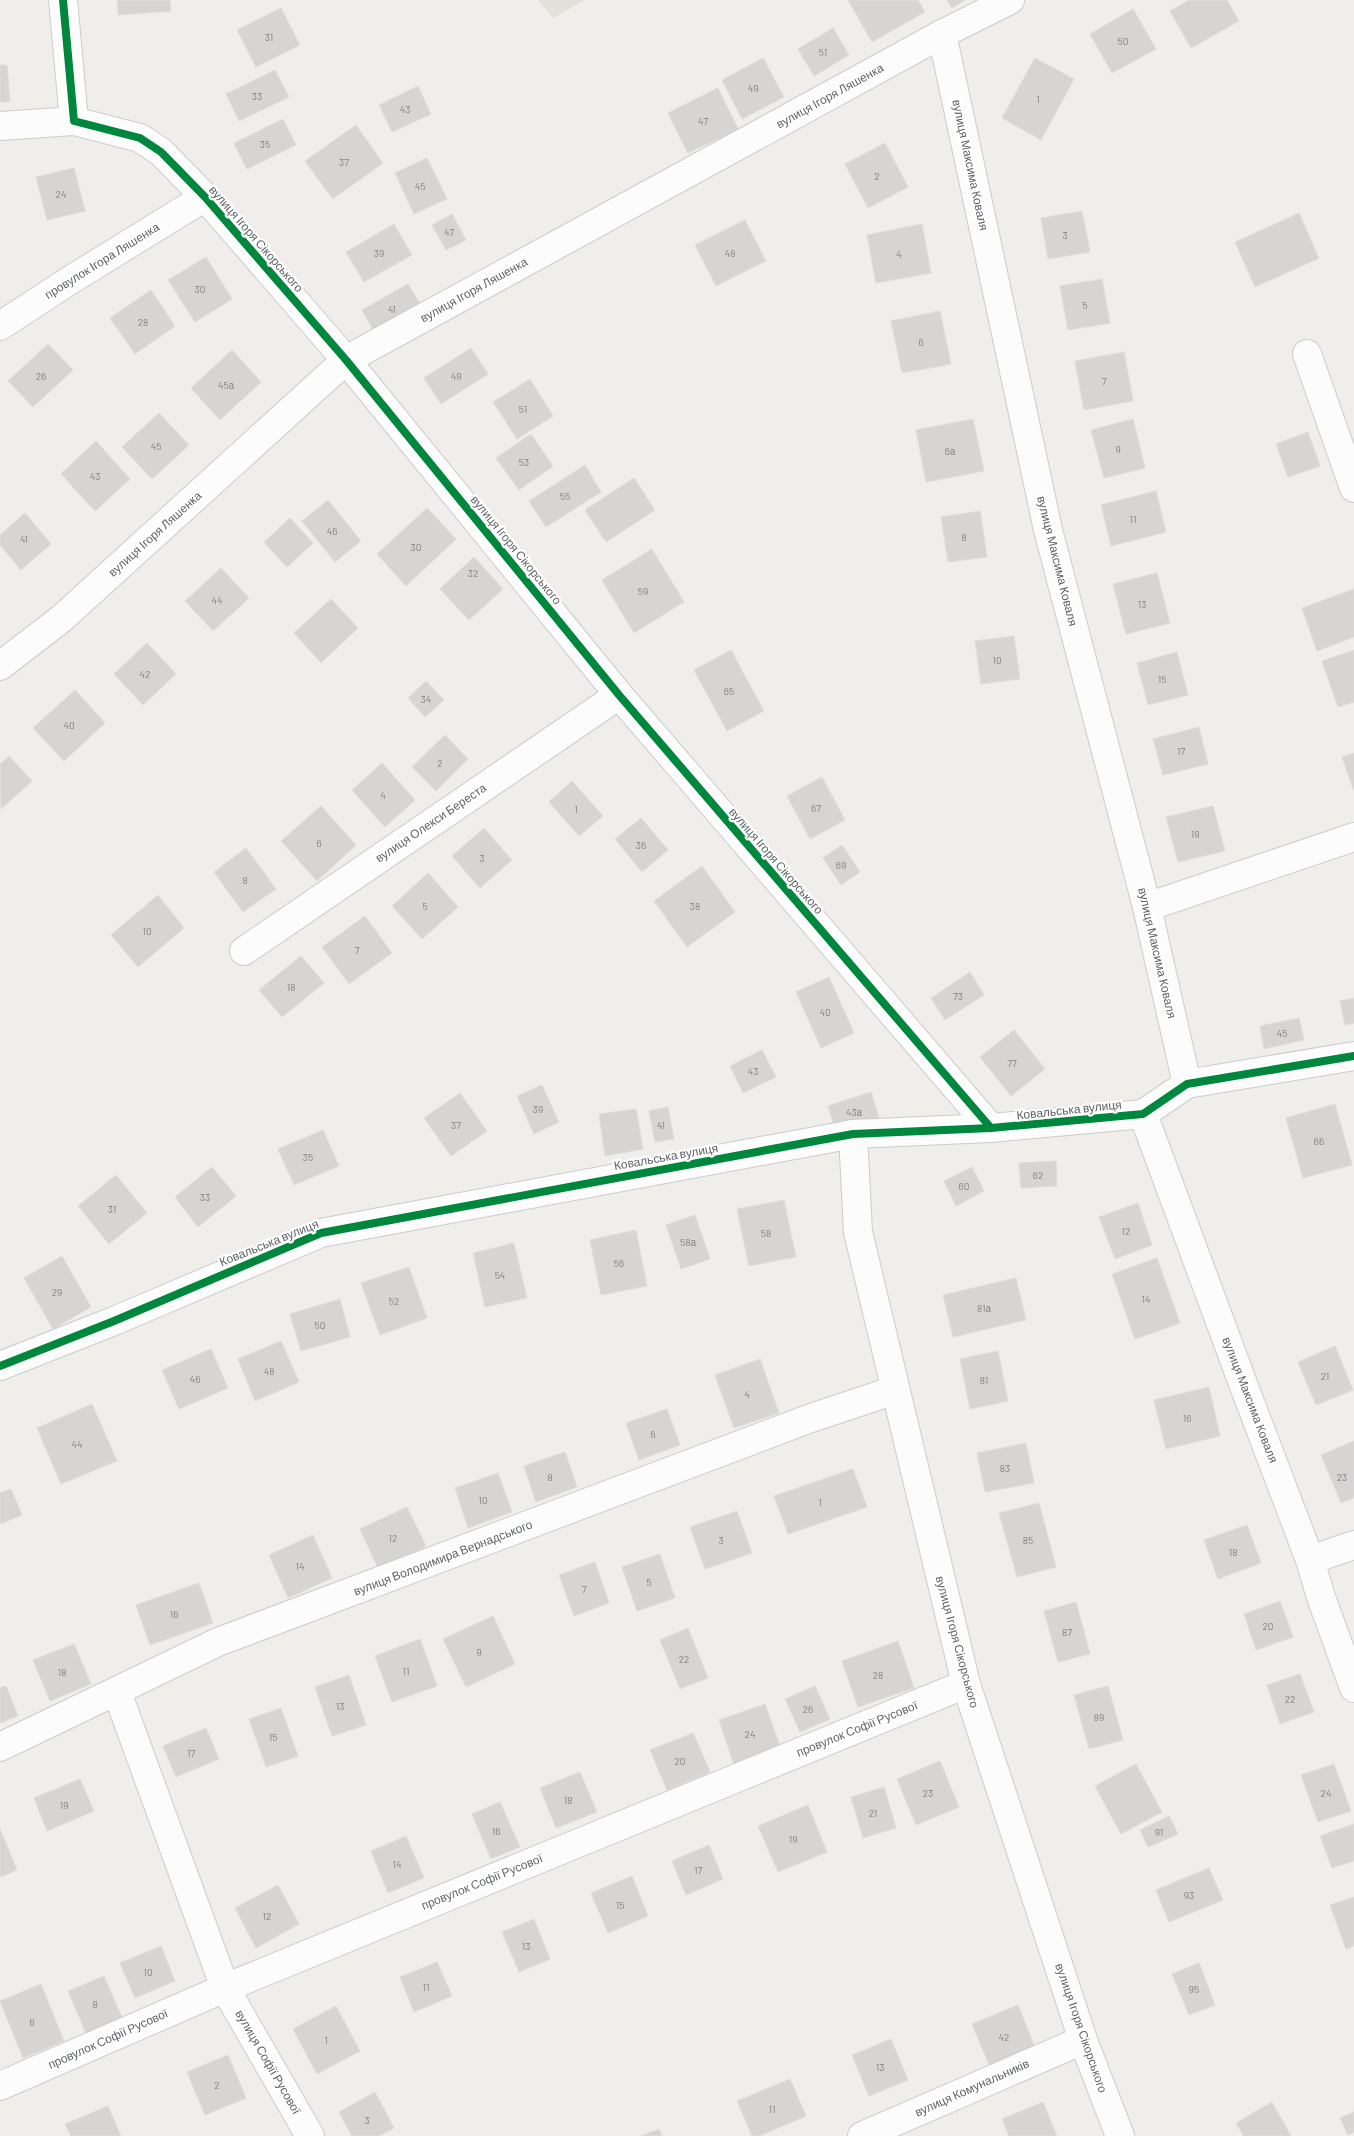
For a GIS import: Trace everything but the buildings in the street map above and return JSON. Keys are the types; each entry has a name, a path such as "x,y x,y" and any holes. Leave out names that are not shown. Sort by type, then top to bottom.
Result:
{"street":[{"path":"63,0 74,121"},
{"name":"вулиця Ігоря Ляшенка","path":"0,666 61,619 346,360 942,34 1010,0"},
{"name":"вулиця Максима Коваля","path":"942,34 1048,530 1147,907 1187,1084"},
{"name":"вулиця Ігоря Сікорського","path":"0,126 74,121 140,138 161,152 205,197 346,360 619,695 991,1128"},
{"name":"провулок Ігора Ляшенка","path":"0,326 205,197"},
{"path":"1306,354 1354,488"},
{"name":"вулиця Олекси Береста","path":"244,951 619,695"},
{"path":"1147,907 1354,837"},
{"name":"Ковальська вулиця","path":"0,1366 114,1321 321,1233 853,1134 991,1128 1143,1114 1187,1084 1354,1056"},
{"name":"вулиця Максима Коваля","path":"1143,1114 1310,1560 1354,1688"},
{"name":"вулиця Ігоря Сікорського","path":"853,1134 858,1232 966,1684 1082,2040 1120,2136"},
{"name":"вулиця Володимира Вернадського","path":"0,1747 218,1642 811,1418 895,1390"},
{"path":"1310,1560 1354,1545"},
{"name":"провулок Софії Русової","path":"0,2086 225,1988 966,1684"},
{"name":"вулиця Софії Русової","path":"116,1692 225,1988 310,2136"},
{"name":"вулиця Комунальників","path":"862,2136 1082,2040"}],"shaded area":[{"path":"538,0 585,0 553,18"}],"cycle path":[{"path":"63,0 74,121 140,138 161,152 205,197 346,360 619,695 991,1128"},
{"path":"0,1366 114,1321 321,1233 853,1134 991,1128 1143,1114 1187,1084 1354,1056"}]}
